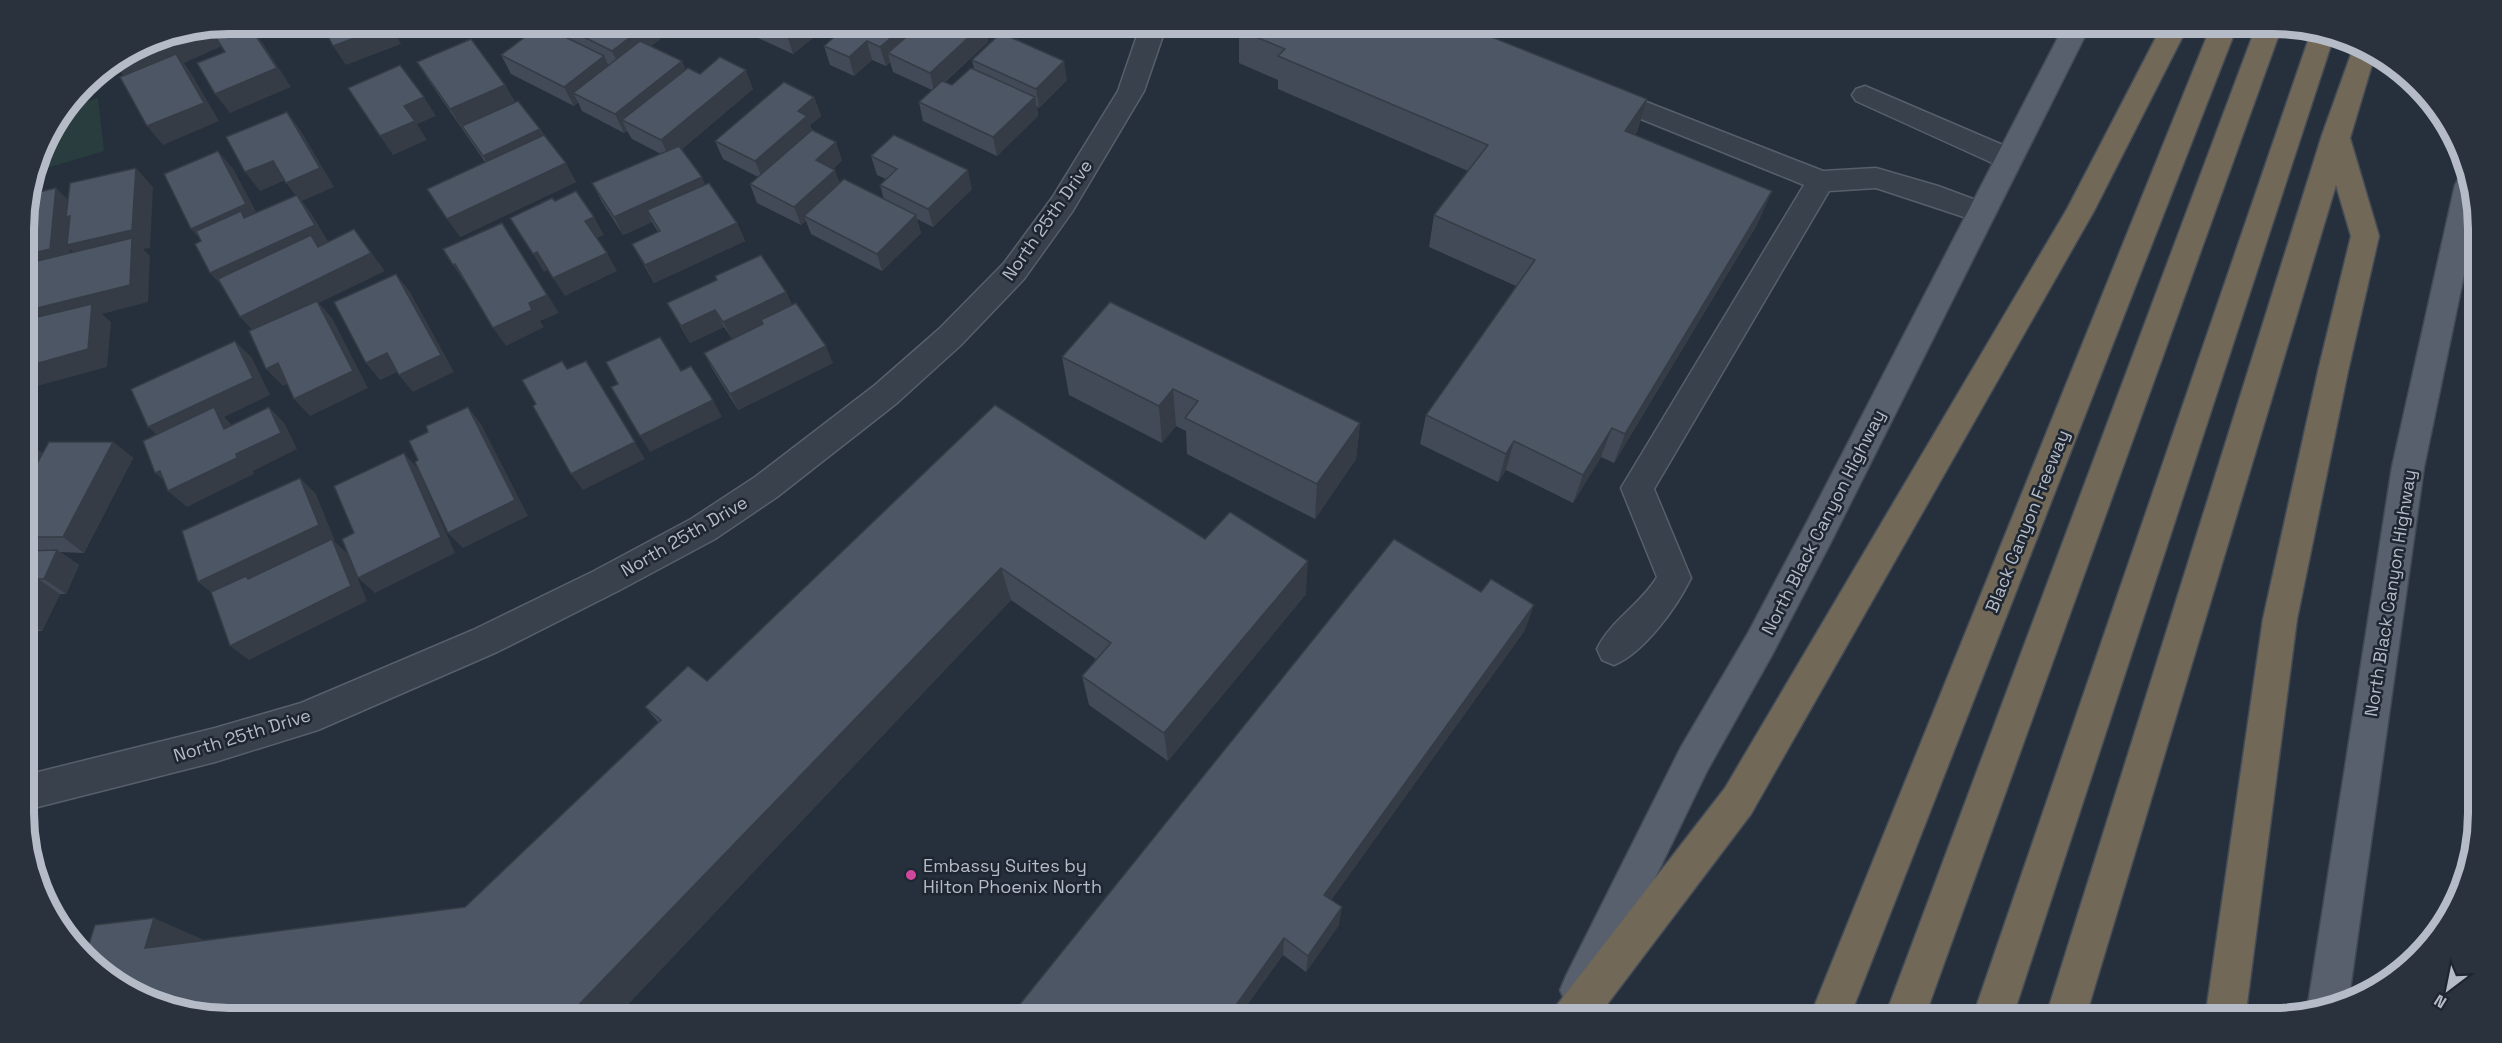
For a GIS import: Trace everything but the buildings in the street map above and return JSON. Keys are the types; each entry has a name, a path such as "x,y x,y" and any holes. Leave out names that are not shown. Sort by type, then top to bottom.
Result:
{"highway":[{"path":"1579,1008 1738,801 2080,210 2171,34"},
{"name":"Black Canyon Freeway","path":"1833,1008 2221,34"},
{"path":"1908,1008 2266,34"},
{"path":"1996,1008 2320,40"},
{"path":"2068,1008 2362,57"},
{"path":"2227,1008 2280,619 2333,371 2365,236 2336,135"}],"main road":[{"name":"North Black Canyon Highway","path":"1571,1008 1694,759 1760,644 1819,532 2073,34"},
{"name":"North Black Canyon Highway","path":"2329,1000 2408,467 2465,201"}],"street":[{"name":"North 25th Drive","path":"34,790 215,745 304,718 485,641 606,581 703,528 766,487 886,394 958,330 1014,271 1062,205 1131,91 1151,34"},
{"path":"1580,85 1821,181 1876,178 1928,193 1982,213"},
{"path":"1865,95 2009,159"},
{"path":"1614,649 1661,601 1674,578 1637,488 1821,181"}],"shaded area":[{"path":"98,98 104,151 44,169 67,121 82,103"}],"place":[{"name":"Embassy Suites by Hilton Phoenix North","path":"911,875"}]}
